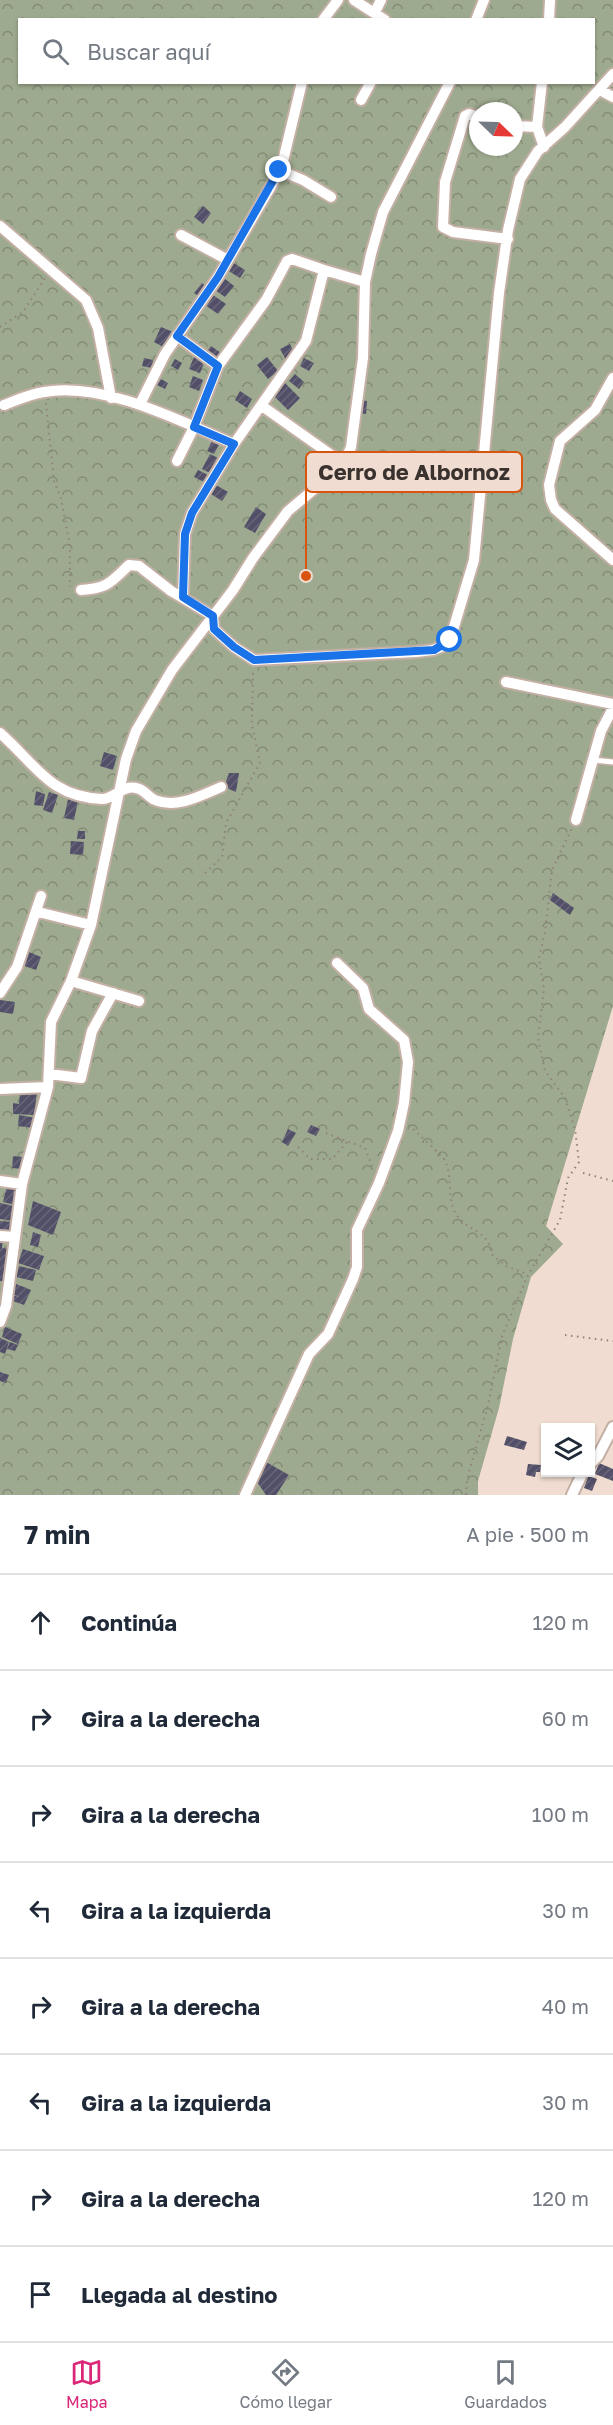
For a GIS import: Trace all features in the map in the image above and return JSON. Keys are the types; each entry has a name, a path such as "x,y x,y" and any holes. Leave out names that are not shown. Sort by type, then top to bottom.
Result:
{"street":[{"path":"324,18 338,0"},
{"path":"354,0 382,18"},
{"path":"375,12 381,0"},
{"path":"477,18 483,0"},
{"path":"549,18 550,0"},
{"path":"213,616 214,629 234,647 254,660 434,650 450,640 474,560 499,293 520,179 529,163 613,74"},
{"path":"140,404 165,354 228,260 279,170 301,84"},
{"path":"361,100 370,84"},
{"path":"0,1322 22,1184 48,1087 51,1022 71,981 91,925 126,759 136,731 172,670 288,511 344,464 351,447 363,358 365,282 383,212 449,84"},
{"path":"542,84 537,127 544,147"},
{"path":"600,90 613,97"},
{"path":"469,114 465,116 445,182 443,227 453,232 508,239"},
{"path":"523,126 537,127"},
{"path":"279,170 317,186 331,197"},
{"path":"0,226 74,287 92,309 98,328 111,398"},
{"path":"181,235 228,260"},
{"path":"177,461 194,427 218,366 266,300 287,261 292,259 365,282"},
{"path":"183,597 185,534 192,513 234,444 306,341 324,270"},
{"path":"177,336 218,366"},
{"path":"613,378 594,410 560,441 549,485 555,509 613,560"},
{"path":"4,405 45,392 74,391 140,404 234,444"},
{"path":"262,406 344,464"},
{"path":"81,590 100,589 111,584 129,565 134,564 213,616"},
{"path":"506,682 613,706 601,731 576,820"},
{"path":"0,733 59,790 104,799 119,790 137,788 152,799 162,802 186,801 221,787"},
{"path":"0,993 17,967 38,912 41,896"},
{"path":"38,912 91,925"},
{"path":"245,1495 309,1354 328,1334 353,1279 357,1267 357,1230 379,1183 404,1103 408,1062 404,1040 369,1010 363,988 337,963"},
{"path":"71,981 139,1001"},
{"path":"49,1074 81,1078 92,1031 112,993"},
{"path":"0,1089 48,1087"},
{"path":"0,1180 22,1184"},
{"path":"0,1236 15,1237"},
{"path":"595,1457 613,1428"},
{"path":"572,1495 581,1477"}],"lane":[{"path":"593,760 613,762"}],"path":[{"path":"0,327 23,312 51,268"},
{"path":"45,392 54,481 61,498 70,546 69,582 73,596 81,590"},
{"path":"206,873 222,857 226,822 261,763 252,725 254,660"},
{"path":"466,1495 467,1479 488,1405 502,1336 528,1275 560,1220 568,1178 579,1162 575,1129 565,1098 545,1071 538,1038 544,989 539,958 546,932 552,870 576,820"},
{"path":"399,1121 407,1122 446,1161 451,1205 460,1220 475,1228 489,1242 491,1254 506,1266 528,1275"},
{"path":"327,1133 364,1148 379,1183"},
{"path":"298,1147 310,1159 332,1159 348,1141"},
{"path":"583,1173 613,1181"},
{"path":"565,1335 613,1341"}],"green space":[{"path":"0,0 613,0 613,1006 546,1226 563,1244 531,1277 513,1339 499,1408 478,1481 478,1495 0,1495"}],"building":[{"path":"203,206 211,213 203,224 194,217"},
{"path":"232,262 245,270 240,278 227,270"},
{"path":"224,278 234,286 225,297 215,290"},
{"path":"202,283 207,287 200,297 194,293"},
{"path":"213,295 226,304 218,314 205,305"},
{"path":"161,327 173,332 165,348 154,342"},
{"path":"290,344 295,355 286,360 280,349"},
{"path":"211,346 221,353 215,361 205,354"},
{"path":"194,357 205,361 200,373 189,369"},
{"path":"267,357 278,371 268,379 257,365"},
{"path":"144,358 153,360 152,368 142,366"},
{"path":"304,358 314,363 309,371 300,366"},
{"path":"175,359 182,363 178,370 171,366"},
{"path":"295,374 304,382 299,389 289,381"},
{"path":"193,376 203,380 199,391 189,387"},
{"path":"161,379 168,383 165,389 157,385"},
{"path":"285,383 300,398 288,410 274,396"},
{"path":"240,391 252,399 247,408 235,400"},
{"path":"360,400 367,401 366,414 359,413"},
{"path":"214,437 221,441 214,454 207,451"},
{"path":"210,454 218,458 210,473 202,469"},
{"path":"198,470 208,475 204,482 194,477"},
{"path":"216,485 228,492 222,501 211,494"},
{"path":"256,507 266,514 255,533 244,527"},
{"path":"104,752 117,756 113,770 100,766"},
{"path":"229,773 239,773 236,792 224,787"},
{"path":"36,791 45,794 43,806 34,805"},
{"path":"49,792 58,795 52,813 43,810"},
{"path":"68,799 78,801 74,820 64,818"},
{"path":"78,831 85,831 85,839 77,839"},
{"path":"71,841 84,842 83,855 70,854"},
{"path":"553,893 574,908 570,915 550,900"},
{"path":"24,950 41,957 36,970 19,964"},
{"path":"0,1000 15,1002 13,1014 0,1012"},
{"path":"20,1091 37,1092 34,1115 13,1114 13,1103 19,1104"},
{"path":"19,1115 36,1118 34,1128 18,1126"},
{"path":"311,1125 320,1129 316,1136 307,1132"},
{"path":"288,1129 296,1133 288,1146 282,1142"},
{"path":"13,1156 23,1157 22,1169 12,1168"},
{"path":"7,1186 19,1189 15,1205 3,1202"},
{"path":"33,1201 61,1212 53,1235 28,1225"},
{"path":"0,1203 18,1207 15,1221 0,1219"},
{"path":"0,1221 14,1222 13,1234 0,1234"},
{"path":"33,1232 41,1235 38,1247 30,1245"},
{"path":"0,1238 3,1238 2,1248 12,1249 7,1281 0,1281"},
{"path":"23,1249 44,1256 39,1270 18,1263"},
{"path":"19,1266 36,1270 33,1281 16,1277"},
{"path":"16,1284 31,1290 24,1305 10,1300 12,1295 20,1297 12,1294"},
{"path":"5,1327 22,1334 18,1344 2,1337"},
{"path":"0,1338 9,1342 5,1354 0,1352"},
{"path":"10,1342 18,1345 15,1351 7,1349"},
{"path":"0,1372 9,1375 6,1383 0,1381"},
{"path":"507,1436 527,1442 524,1450 504,1445"},
{"path":"266,1462 289,1475 276,1495 266,1495 257,1482"},
{"path":"599,1463 613,1469 613,1481 595,1474"},
{"path":"528,1464 541,1465 540,1472 536,1472 535,1477 526,1475"},
{"path":"588,1477 597,1479 592,1491 584,1488"}],"place":[{"name":"Cerro de Albornoz","path":"306,576"}],"route":[{"path":"279,170 218,277 177,336 218,366 194,427 234,444 192,513 185,534 183,597 213,616 214,629 234,647 254,660 309,655 416,652 434,650 446,645 450,640"}]}
